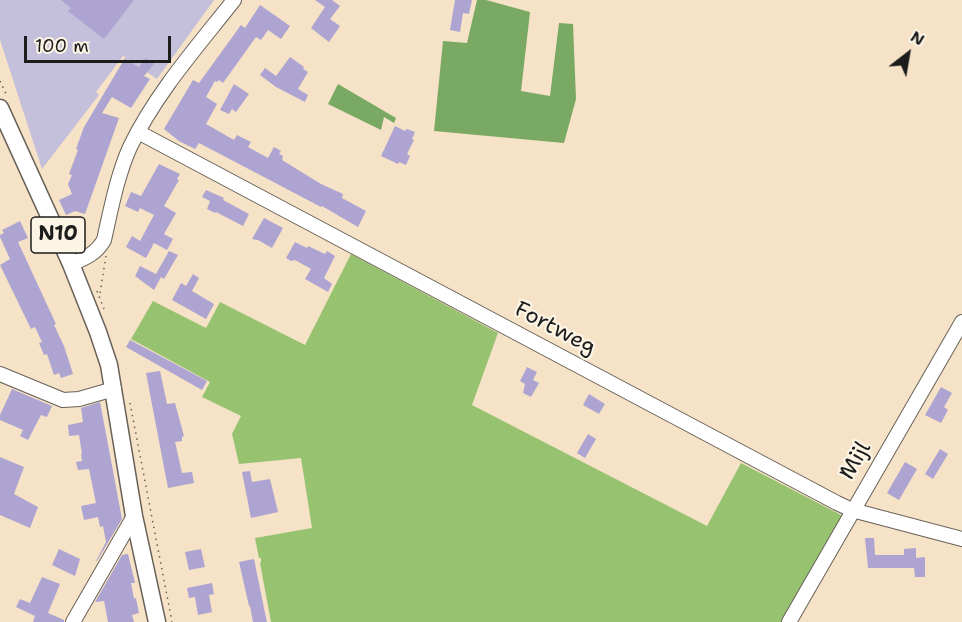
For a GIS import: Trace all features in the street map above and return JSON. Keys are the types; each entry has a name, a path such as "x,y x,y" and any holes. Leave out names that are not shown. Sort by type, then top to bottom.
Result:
{"main road":[{"name":"N10","path":"0,108 71,264 98,332 114,389 134,516 157,622"}],"street":[{"path":"71,264 94,253 104,240 129,148 164,90 234,0"},
{"name":"Fortweg","path":"138,132 852,510 962,539"},
{"name":"Mijl","path":"789,622 962,322"},
{"path":"0,374 63,400 79,399 114,389"},
{"path":"73,622 134,516"}],"path":[{"path":"129,399 172,622"}],"shaded area":[{"path":"0,0 214,0 157,79 123,56 96,92 99,95 42,169 0,40"}],"green space":[{"path":"477,0 486,0 530,12 521,91 550,96 559,23 573,24 576,99 564,143 434,131 443,41 467,43"},
{"path":"338,84 396,118 394,123 384,117 381,130 328,104"},
{"path":"351,254 498,333 472,405 707,526 741,463 843,516 782,622 271,622 261,558 259,558 255,538 312,528 301,458 239,464 232,434 241,416 202,397 210,382 131,339 153,301 206,328 220,302 305,345"}],"building":[{"path":"61,0 134,0 104,39 68,11 71,8"},
{"path":"315,0 332,0 340,6 330,19 340,26 329,42 311,28 325,7"},
{"path":"455,0 472,0 469,14 463,13 460,32 450,30"},
{"path":"260,5 290,26 281,39 268,30 261,40 256,37 223,83 219,80 215,81 206,97 217,104 206,124 234,140 237,135 251,142 248,147 268,158 274,147 281,151 279,154 283,156 282,160 321,184 343,194 342,198 366,211 358,227 199,143 195,149 179,141 164,129 193,80 199,83 241,25 245,28"},
{"path":"290,57 308,72 298,89 308,95 305,102 276,87 260,75 265,68 276,76"},
{"path":"125,58 139,67 146,58 154,64 144,76 150,79 131,108 112,97 102,113 119,118 85,214 75,211 66,215 59,200 72,194 68,184 72,175 69,174 84,127"},
{"path":"234,84 249,94 236,112 232,109 229,114 220,110"},
{"path":"395,126 405,131 407,129 415,132 407,154 410,156 406,165 381,156"},
{"path":"159,164 180,174 164,206 176,213 164,234 173,239 167,250 154,243 146,258 126,247 132,236 140,241 154,215 140,208 138,212 125,206 131,192 141,196"},
{"path":"206,190 249,214 243,226 207,209 210,201 202,197"},
{"path":"264,218 283,228 272,248 252,239"},
{"path":"20,221 28,238 18,242 56,324 54,325 73,374 61,378 59,373 54,375 47,354 44,355 39,343 42,342 35,327 31,329 0,265 10,259 0,237 4,233 2,230"},
{"path":"295,242 325,254 327,251 335,256 324,278 332,284 328,292 305,279 311,269 286,258"},
{"path":"169,251 178,255 164,279 161,277 154,290 135,276 140,266 156,274"},
{"path":"193,274 199,278 192,291 214,304 206,319 172,300 181,283 186,286"},
{"path":"130,340 207,381 202,390 126,347"},
{"path":"527,367 537,372 533,380 539,383 531,397 523,393 525,384 520,381"},
{"path":"160,371 167,404 175,403 184,436 182,441 175,442 182,473 192,472 194,483 168,488 146,373"},
{"path":"941,387 952,393 944,407 948,410 941,423 925,415"},
{"path":"12,389 52,406 47,417 41,415 28,440 20,436 23,430 0,420 0,415"},
{"path":"589,394 605,404 599,414 583,405"},
{"path":"100,402 122,519 96,561 106,542 103,526 100,527 98,517 84,520 81,506 96,503 89,469 78,470 76,462 82,461 79,435 69,436 68,425 83,422 81,408"},
{"path":"588,434 596,439 585,458 577,453"},
{"path":"940,449 948,454 933,479 925,474"},
{"path":"0,457 24,467 14,494 38,507 30,528 0,515"},
{"path":"905,462 917,469 899,500 887,493"},
{"path":"250,471 252,482 270,479 278,512 251,518 242,472"},
{"path":"865,538 874,538 875,555 904,555 904,549 916,548 916,558 925,557 925,577 915,577 914,568 868,568"},
{"path":"59,549 80,559 75,576 52,565"},
{"path":"201,549 205,567 189,570 185,552"},
{"path":"128,554 135,583 131,583 139,613 132,615 134,622 108,622 104,601 95,602 122,555"},
{"path":"254,559 267,622 253,622 239,562"},
{"path":"42,577 60,584 48,613 64,622 33,622 35,616 16,607 20,599 30,603"},
{"path":"212,583 214,594 209,595 212,612 198,615 195,597 189,598 187,588"}]}
